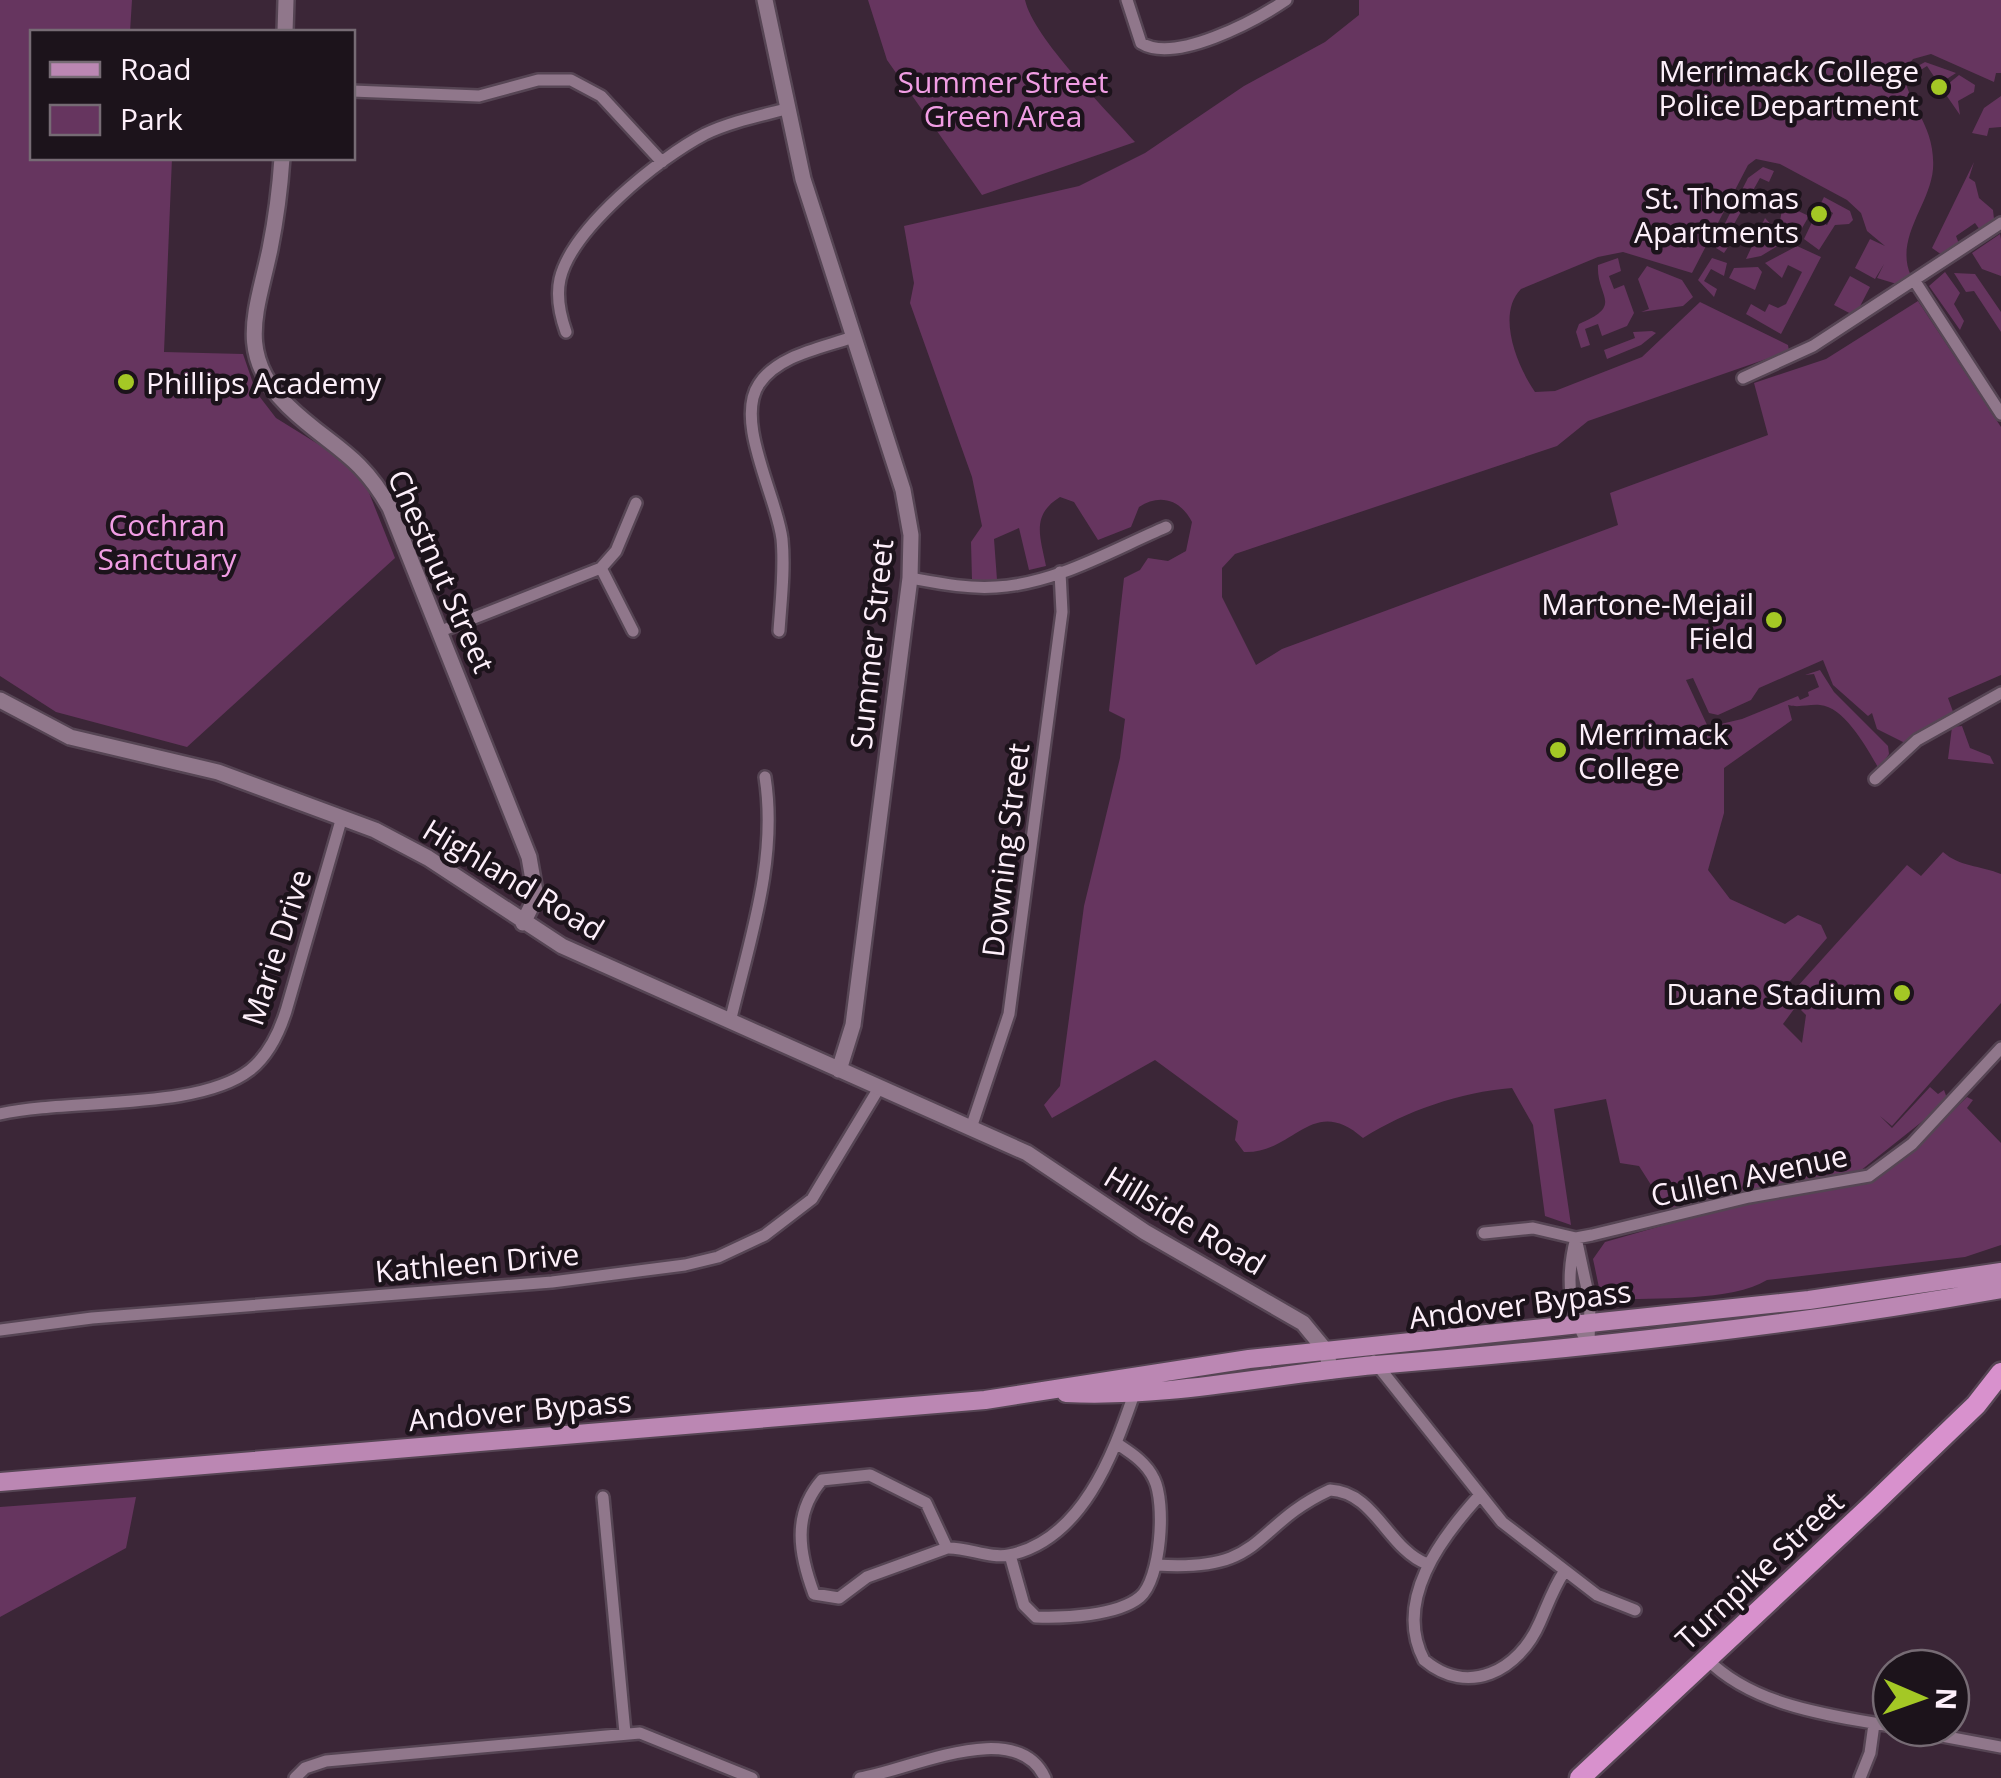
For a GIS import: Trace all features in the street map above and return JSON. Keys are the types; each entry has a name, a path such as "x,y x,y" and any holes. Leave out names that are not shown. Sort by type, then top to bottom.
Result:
{"highway":[{"name":"Turnpike Street","path":"1580,1778 1976,1405 2001,1373"},
{"name":"Turnpike Street","path":"1976,1405 2001,1395"}],"main road":[{"path":"1944,1279 2001,1262"},
{"name":"Andover Bypass","path":"0,1482 1046,1393 1134,1394 1331,1370 1372,1356 1584,1323 1849,1296 2001,1272"},
{"name":"Andover Bypass","path":"1046,1393 1095,1380 1326,1351 1372,1356 1588,1346 1738,1332 2001,1291"}],"street":[{"path":"285,30 286,0"},
{"name":"Summer Street","path":"765,0 786,109 908,507 910,578 854,1025 839,1070"},
{"path":"1127,0 1142,42 1164,52 1199,42 1286,0"},
{"path":"355,91 478,96 538,80 572,80 601,96 662,162"},
{"path":"566,332 559,288 574,250 662,162 706,134 786,109"},
{"name":"Chestnut Street","path":"282,160 277,214 253,317 258,360 286,404 359,460 376,482 441,631 530,857 536,897 523,922"},
{"path":"1743,378 1814,346 2001,223"},
{"path":"1914,280 2001,414"},
{"path":"779,631 782,542 755,439 753,396 766,374 781,363 854,337"},
{"path":"441,631 601,568 616,550 636,504"},
{"path":"910,578 996,588 1060,572 1166,527"},
{"path":"601,568 633,631"},
{"name":"Downing Street","path":"971,1128 1009,1014 1062,612 1060,572"},
{"path":"1875,779 1918,740 2001,693"},
{"name":"Highland Road","path":"0,700 70,737 218,772 342,817 410,847 562,946 989,1136"},
{"path":"730,1022 766,866 769,807 765,777"},
{"name":"Marie Drive","path":"0,1114 196,1092 253,1068 274,1042 286,1011 342,817"},
{"name":"Cullen Avenue","path":"1576,1238 1749,1197 1869,1176 1912,1144 2001,1048"},
{"name":"Kathleen Drive","path":"0,1330 92,1318 552,1282 685,1265 718,1256 765,1235 812,1198 879,1088"},
{"name":"Hillside Road","path":"989,1136 1027,1154 1145,1232 1304,1323 1326,1351 1331,1370"},
{"path":"1484,1233 1533,1228 1576,1238 1588,1346"},
{"path":"1372,1356 1479,1496 1564,1572 1597,1596 1634,1610"},
{"path":"947,1548 926,1503 870,1475 822,1480 804,1500 802,1561 814,1594 839,1598 867,1577 947,1548 1010,1555 1044,1537 1085,1502 1116,1443 1134,1394"},
{"path":"1010,1555 1024,1605 1036,1617 1128,1604 1150,1584 1157,1565 1158,1488 1137,1456 1116,1443"},
{"path":"1157,1565 1201,1568 1228,1560 1248,1551 1330,1490 1349,1493 1360,1501 1408,1555 1427,1564"},
{"path":"1479,1496 1442,1537 1427,1564 1416,1616 1417,1647 1435,1669 1458,1680 1484,1677 1517,1653 1540,1623 1564,1572"},
{"path":"603,1497 626,1733"},
{"path":"1707,1660 1732,1683 1757,1694 1871,1723"},
{"path":"295,1778 305,1768 326,1761 626,1733 656,1736 752,1778"},
{"path":"1971,1741 2001,1747"},
{"path":"1860,1778 1871,1746"},
{"path":"860,1778 988,1747 1026,1754 1045,1778"}],"green space":[{"name":"Cochran Sanctuary","path":"0,0 132,0 130,30 30,30 30,160 172,160 164,352 243,354 256,392 276,418 360,470 395,558 187,747 56,712 0,676"},
{"name":"Summer Street Green Area","path":"868,0 1025,0 1056,53 1135,142 982,195 887,60"},
{"name":"Merrimack College","path":"1359,0 2001,0 2001,73 1996,73 1994,82 1931,54 1913,59 1904,71 1930,139 1933,169 1907,248 1911,276 1900,285 1877,278 1884,264 1875,279 1855,268 1870,239 1885,246 1867,231 1861,213 1847,200 1780,164 1756,159 1748,165 1692,273 1623,252 1598,257 1521,289 1510,312 1512,340 1535,392 1555,391 1642,357 1700,302 1788,345 1789,351 1588,421 1557,446 1235,554 1222,568 1222,597 1256,665 1282,649 1618,525 1610,493 1768,435 1754,383 1826,359 1918,301 2001,427 2001,675 1948,698 1955,717 1927,727 1909,745 1877,729 1872,713 1868,716 1833,685 1823,660 1759,688 1751,700 1718,715 1709,713 1693,678 1686,680 1708,727 1742,719 1798,696 1800,700 1809,696 1808,692 1819,687 1814,674 1805,675 1820,670 1834,692 1888,746 1889,754 1879,769 1855,731 1838,713 1820,705 1788,705 1792,720 1724,768 1724,813 1708,870 1730,899 1785,924 1798,915 1821,925 1827,938 1790,981 1794,1009 1783,1024 1802,1043 1806,1015 1801,1010 1810,999 1797,987 1907,865 1921,876 1943,852 1963,863 2001,874 2001,1003 1892,1126 1880,1116 1892,1128 1930,1087 1938,1094 1944,1090 1948,1101 1860,1171 1667,1210 1639,1166 1620,1163 1606,1099 1554,1109 1571,1225 1545,1216 1533,1125 1512,1088 1434,1104 1363,1138 1330,1121 1316,1123 1261,1150 1244,1152 1235,1140 1238,1121 1155,1060 1052,1118 1044,1105 1060,1086 1084,906 1120,758 1125,719 1109,711 1124,578 1140,570 1148,558 1168,561 1186,551 1192,522 1176,504 1155,500 1139,507 1131,527 1098,540 1074,502 1060,497 1041,519 1046,566 1029,570 1019,528 994,539 997,580 972,580 971,542 982,526 972,477 910,303 914,283 904,226 1079,186 1145,153 1244,86 1325,42 1359,15"},
{"path":"1925,62 1956,73 1939,84 1927,66 1911,76 1914,68"},
{"path":"1959,75 1975,85 1974,92 1958,101 1960,115 1942,89"},
{"path":"2001,96 2001,127 1989,128 1987,136 1972,133 1984,108"},
{"path":"1974,162 1969,178 1975,182 1979,198 1993,210 1994,219 1980,230 1975,223 1956,236 1959,244 1942,255 1932,248"},
{"path":"1763,167 1774,171 1769,182 1760,178 1725,240 1730,244 1724,253 1716,248 1717,239 1748,178"},
{"path":"1824,197 1850,211 1853,220 1835,225 1819,250 1804,239 1814,218 1827,225 1833,213 1820,205"},
{"path":"1783,204 1809,216 1798,235 1780,221"},
{"path":"1765,218 1786,241 1761,256 1746,259"},
{"path":"2000,234 2001,276 1982,269 1972,253"},
{"path":"1797,246 1821,257 1781,334 1746,314 1751,304 1765,312 1769,304 1778,308 1786,304 1802,272 1788,265 1782,278 1765,263"},
{"path":"1618,258 1621,271 1609,276 1614,289 1624,285 1634,313 1627,326 1602,336 1598,324 1585,329 1590,345 1581,348 1576,332 1579,324 1605,305 1598,265"},
{"path":"1712,258 1727,263 1724,276 1711,269 1704,281 1717,289 1714,297 1698,280"},
{"path":"1647,266 1682,280 1693,297 1683,306 1641,312 1649,309 1638,279"},
{"path":"1758,267 1762,272 1755,290 1729,278 1734,268"},
{"path":"1945,272 1960,293 1954,304 1964,321 1960,330 1929,286"},
{"path":"1954,273 1975,274 2001,312 2001,332 1974,291 1966,292"},
{"path":"1850,276 1870,287 1855,316 1834,305"},
{"path":"1633,332 1656,333 1641,345 1607,359 1604,350 1635,338"},
{"path":"1962,726 1970,748 1990,756 1994,764 1948,759 1952,727"},
{"path":"1967,1097 1973,1100 1967,1108 2001,1143 2001,1245 1965,1257 1767,1280 1714,1295 1612,1300 1601,1297 1593,1259 1605,1242 1742,1203 1867,1184 1909,1154"},
{"path":"136,1497 126,1548 0,1617 0,1507"}],"place":[{"name":"Merrimack College Police Department","path":"1939,87"},
{"name":"St. Thomas Apartments","path":"1819,214"},
{"name":"Phillips Academy","path":"126,382"},
{"name":"Martone-Mejail Field","path":"1774,620"},
{"name":"Merrimack College","path":"1558,750"},
{"name":"Duane Stadium","path":"1902,993"}]}
